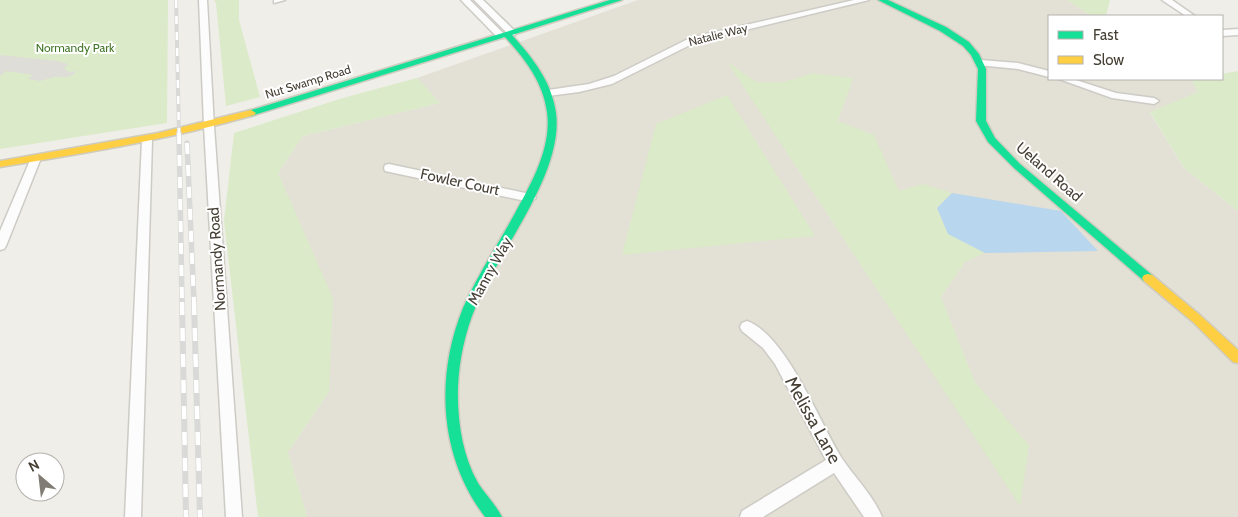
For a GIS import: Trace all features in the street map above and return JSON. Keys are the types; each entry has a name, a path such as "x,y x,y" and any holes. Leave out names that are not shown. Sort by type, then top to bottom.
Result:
{"street":[{"name":"Normandy Road","path":"203,0 209,126 234,517"},
{"path":"465,0 507,35"},
{"path":"478,0 507,35"},
{"name":"Nut Swamp Road","path":"0,164 147,140 209,126 618,0"},
{"name":"Natalie Way","path":"548,93 616,79 693,40 865,0"},
{"path":"882,0 951,34 970,48 981,63 1018,66 1048,74"},
{"path":"1166,0 1190,15"},
{"path":"1223,33 1238,32"},
{"name":"Manny Way","path":"494,517 477,495 461,460 452,413 452,373 455,352 463,322 470,306 542,174 552,125 548,93 534,65 507,35"},
{"name":"Ueland Road","path":"981,63 979,113 982,126 989,138 1017,166 1183,307 1238,358"},
{"path":"1067,80 1115,96 1154,101"},
{"path":"133,517 147,140"},
{"path":"0,246 36,158"},
{"name":"Fowler Court","path":"389,168 530,198"},
{"name":"Melissa Lane","path":"747,327 768,344 780,360 836,463 874,517"},
{"path":"748,517 836,463"}],"shaded area":[{"path":"638,0 1067,0 1090,15 1048,15 1048,80 1192,80 1198,92 1150,113 1184,168 1238,211 1238,517 307,517 288,452 329,392 278,173 303,136 440,103 417,78"},
{"path":"0,55 57,61 68,64 64,69 70,72 76,71 67,77 54,77 40,81 28,79 33,75 6,71 0,76"}],"green space":[{"name":"Normandy Park","path":"0,0 168,0 167,123 0,149"},
{"path":"214,0 239,0 239,20 260,97 226,106 216,3"},
{"path":"1067,0 1110,0 1106,15 1090,15"},
{"path":"727,62 756,82 784,82 813,73 853,78 838,121 874,135 899,191 923,184 952,193 937,208 948,233 985,253 965,262 941,297 975,382 1029,445 1020,506"},
{"path":"1238,71 1238,211 1184,168 1150,112 1198,92 1192,80 1223,80 1223,74"},
{"path":"417,78 440,103 303,136 278,173 333,298 329,392 288,452 307,517 258,517 224,221 234,133 343,98"},
{"path":"727,95 815,236 622,255 656,124"}],"water":[{"path":"952,193 1061,211 1098,251 985,253 948,234 937,208"}],"railway":[{"path":"176,0 179,134"},
{"path":"179,133 182,303"},
{"path":"187,143 194,303"},
{"path":"182,302 186,517"},
{"path":"194,302 200,517"}],"traffic: fast":[{"path":"251,113 618,0"},
{"path":"882,0 943,29 966,44 975,54 982,69 981,121 991,140 1017,166 1148,278"},
{"path":"494,517 470,482 458,449 452,408 453,366 457,345 470,306 535,185 547,157 552,128 549,98 542,80 526,56 507,35"}],"traffic: slow":[{"path":"0,164 189,130 251,113"},
{"path":"1148,278 1197,319 1238,358"}]}
